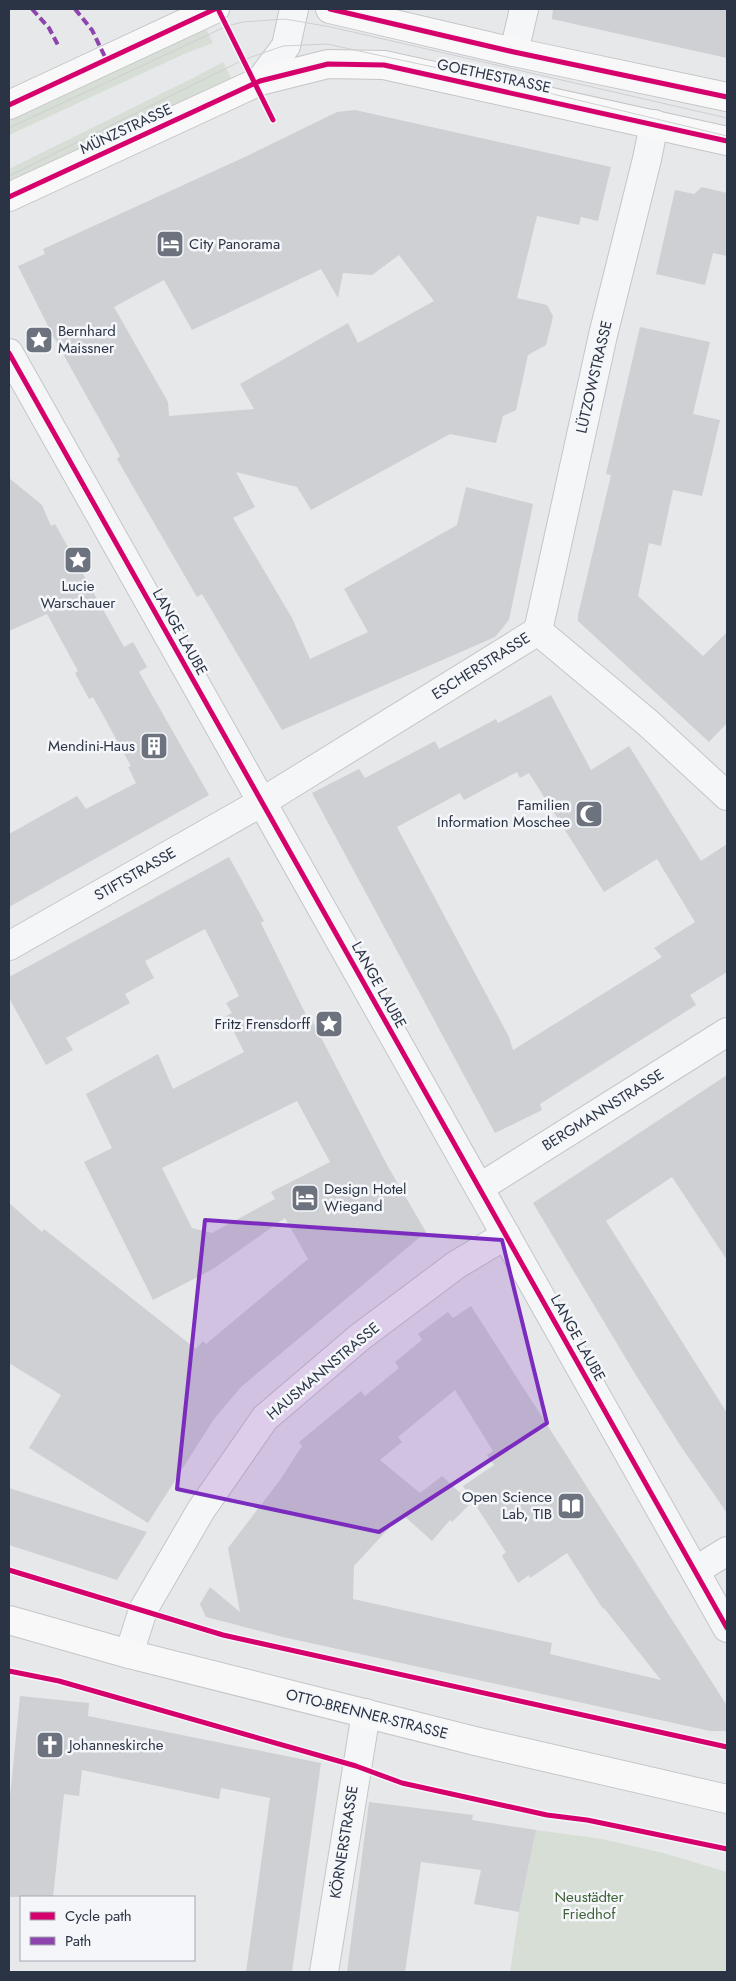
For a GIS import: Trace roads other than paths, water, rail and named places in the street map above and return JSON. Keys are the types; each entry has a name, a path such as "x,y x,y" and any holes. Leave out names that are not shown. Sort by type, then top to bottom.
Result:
{"street":[{"path":"9,105 106,58 216,9"},
{"path":"257,82 286,46 294,9"},
{"name":"GOETHESTRASSE","path":"330,9 514,52 727,97"},
{"path":"505,92 524,9"},
{"name":"GOETHESTRASSE","path":"257,82 328,64 384,65 727,141"},
{"name":"MÜNZSTRASSE","path":"9,198 257,82"},
{"name":"LÜTZOWSTRASSE","path":"538,631 603,335 654,124"},
{"name":"LANGE LAUBE","path":"9,353 727,1628"},
{"name":"ESCHERSTRASSE","path":"262,802 538,631 648,722 727,796"},
{"name":"STIFTSTRASSE","path":"9,946 262,802"},
{"name":"BERGMANNSTRASSE","path":"479,1188 727,1032"},
{"name":"HAUSMANNSTRASSE","path":"129,1654 143,1610 202,1510 265,1418 367,1331 456,1265 506,1235"},
{"path":"695,1572 727,1551"},
{"name":"OTTO-BRENNER-STRASSE","path":"9,1620 129,1654 557,1761 727,1799"},
{"name":"KÖRNERSTRASSE","path":"324,1972 366,1713"}],"tram line":[{"path":"9,128 227,26 243,22 285,19 331,27 727,118"},
{"path":"9,176 243,60 283,46 327,44 507,83 727,136"}],"place":[{"name":"City Panorama","path":"170,244"},
{"name":"Bernhard Maissner","path":"39,340"},
{"name":"Lucie Warschauer","path":"78,560"},
{"name":"Mendini-Haus","path":"154,746"},
{"name":"Familien Information Moschee","path":"589,814"},
{"name":"Fritz Frensdorff","path":"329,1024"},
{"name":"Design Hotel Wiegand","path":"305,1198"},
{"name":"Open Science Lab, TIB","path":"571,1506"},
{"name":"Johanneskirche","path":"50,1745"}],"park label":[{"name":"Neustädter Friedhof","path":"589,1906"}]}
